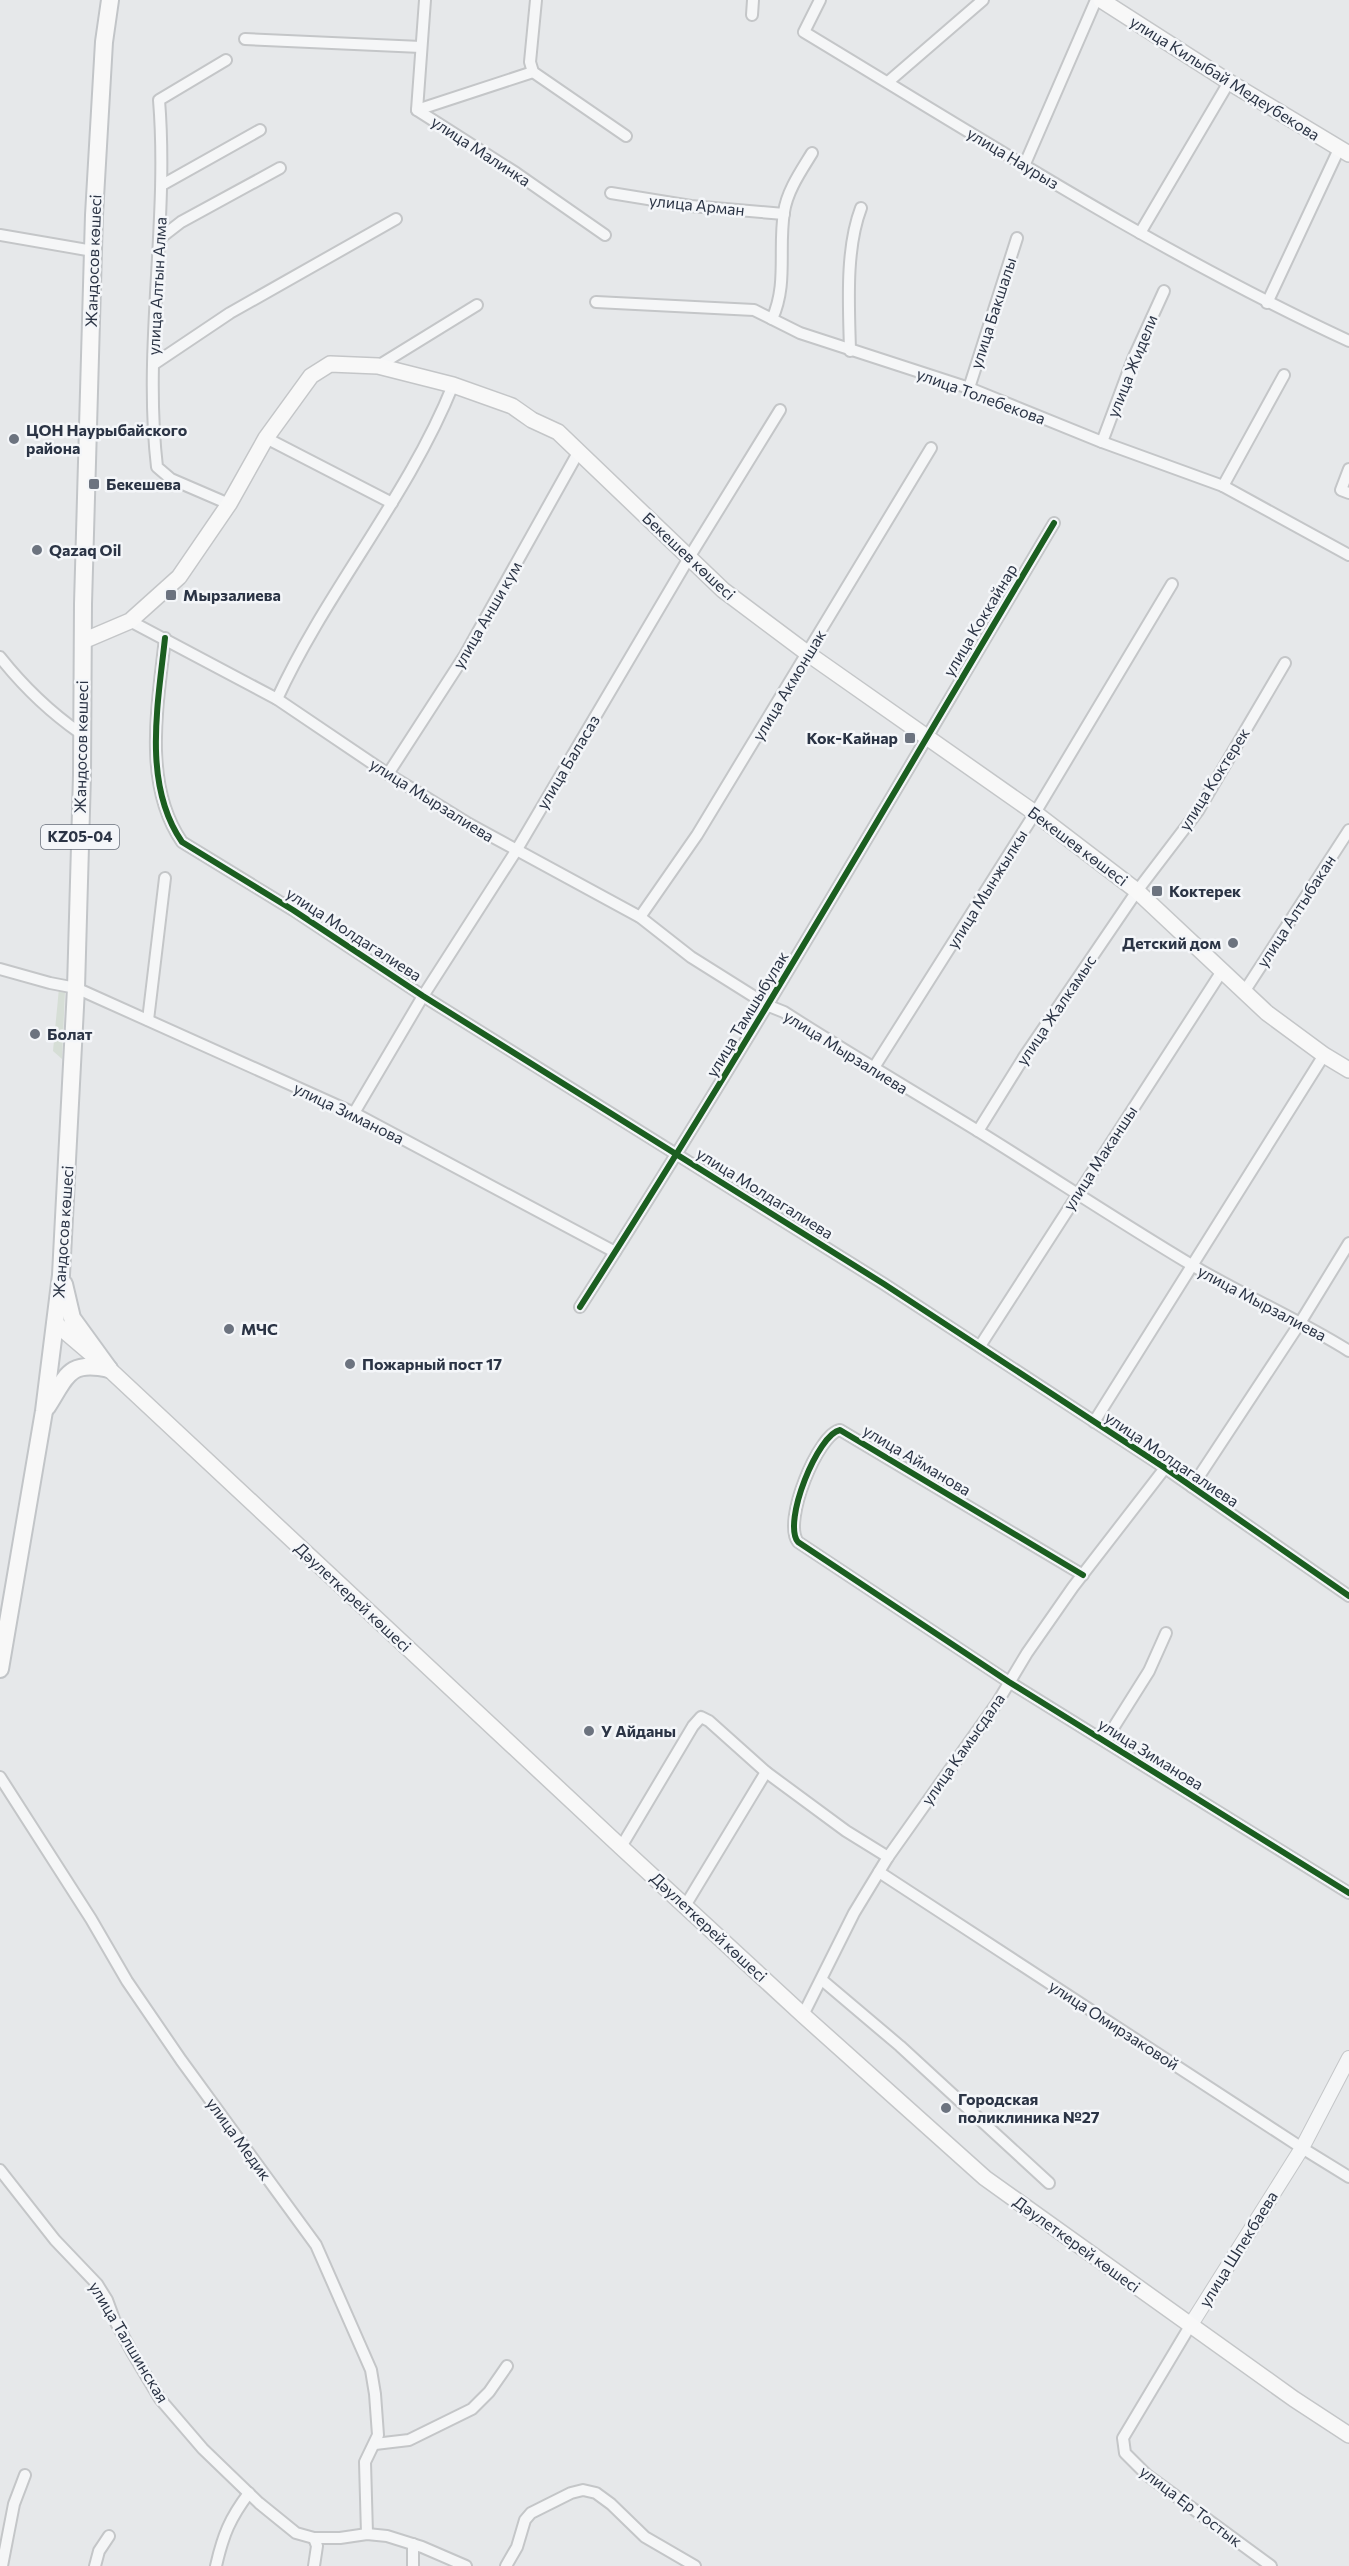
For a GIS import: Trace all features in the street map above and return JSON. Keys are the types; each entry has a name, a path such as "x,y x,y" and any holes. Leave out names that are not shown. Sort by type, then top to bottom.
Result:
{"main road":[{"name":"Жандосов көшесі","path":"0,1669 3,1631 44,1411 61,1275 76,988 82,775 80,733 93,251 104,42 110,0"},
{"name":"улица Килыбай Медеубекова","path":"1101,0 1344,152"},
{"name":"Бекешев көшесі","path":"83,641 130,621 179,577 230,504 266,438 311,376 330,364 378,366 453,385 512,406 532,420 558,432 688,559 723,590 807,653 929,733 1137,891 1267,1013 1324,1055 1349,1070"},
{"path":"61,1275 72,1318 110,1369"},
{"name":"Дәулеткерей көшесі","path":"55,1323 110,1369 621,1847 803,2015 985,2178 1294,2400 1349,2435"},
{"path":"44,1411 68,1373 78,1367 90,1365 110,1369"}],"street":[{"name":"улица Малинка","path":"425,0 417,110 605,235"},
{"path":"536,0 530,62 533,72 626,136"},
{"path":"752,15 753,0"},
{"name":"улица Наурыз","path":"820,0 804,32 1024,166 1140,233 1267,303 1349,341"},
{"path":"888,82 984,0"},
{"path":"1024,166 1096,0"},
{"path":"245,39 421,47"},
{"name":"улица Алтын Алма","path":"226,60 159,100 162,185 154,364 157,467 171,479 230,504"},
{"path":"417,110 533,72"},
{"path":"1140,233 1229,82"},
{"path":"162,185 260,130"},
{"path":"1267,303 1344,152"},
{"path":"772,319 780,302 782,285 786,200 812,153"},
{"path":"159,239 181,222 280,168"},
{"name":"улица Арман","path":"611,193 691,206 784,214"},
{"path":"850,351 849,306 854,225 861,208"},
{"path":"154,364 230,313 396,219"},
{"path":"0,236 93,251"},
{"name":"улица Бакшалы","path":"969,388 1017,238"},
{"name":"улица Жидели","path":"1102,442 1133,359 1164,291"},
{"name":"улица Толебекова","path":"596,302 754,310 800,333 969,388 1102,442 1223,486 1349,555"},
{"path":"378,366 477,305"},
{"path":"1223,486 1284,375"},
{"path":"277,699 294,661 392,503 436,427 453,385"},
{"name":"улица Баласаз","path":"354,1113 423,996 516,851 688,559 780,410"},
{"path":"266,438 392,503"},
{"name":"улица Акмоншак","path":"640,917 697,836 931,448"},
{"name":"улица Анши кум","path":"388,774 465,655 579,451"},
{"path":"1349,470 1341,490 1349,493"},
{"name":"улица Коккайнар","path":"929,733 1054,523"},
{"name":"улица Мынжылкы","path":"873,1069 1035,813 1172,584"},
{"name":"улица Мырзалиева","path":"130,621 277,699 388,774 516,851 640,917 692,957 769,1006 784,1012 873,1069 978,1131 1076,1195 1191,1265 1315,1330 1349,1351"},
{"name":"улица Молдагалиева","path":"165,638 157,716 156,758 164,798 175,832 182,842 293,909 423,996 678,1154 980,1346 1166,1468 1349,1596"},
{"path":"0,657 15,675 61,719 80,733"},
{"name":"улица Коктерек","path":"1137,891 1198,811 1285,663"},
{"name":"улица Тамшыбулак","path":"580,1307 769,1006 929,733"},
{"name":"улица Алтыбакан","path":"1244,992 1349,830"},
{"path":"148,1020 165,878"},
{"name":"улица Жалкамыс","path":"978,1131 1024,1057 1137,891"},
{"name":"улица Зиманова","path":"0,969 76,988 354,1113 615,1252"},
{"name":"улица Маканшы","path":"980,1346 1222,971"},
{"path":"1094,1422 1324,1055"},
{"path":"1192,1487 1300,1323 1349,1242"},
{"name":"улица Айманова","path":"941,1637 794,1538 794,1514 801,1489 827,1440 838,1429 1083,1575"},
{"name":"улица Камысдала","path":"803,2015 854,1913 888,1857 997,1703 1026,1653 1166,1468"},
{"path":"1104,1741 1149,1671 1166,1633"},
{"name":"улица Зиманова","path":"941,1637 1009,1682 1349,1893"},
{"path":"621,1847 693,1726 701,1717 766,1772 846,1831 888,1857"},
{"path":"685,1906 766,1772"},
{"name":"улица Медик","path":"0,1777 43,1842 119,1967 181,2060 316,2245 370,2370 378,2413 378,2435 364,2462 367,2534"},
{"name":"улица Омирзаковой","path":"879,1872 1349,2177"},
{"path":"822,1980 900,2046 1049,2182"},
{"name":"улица Шпекбаева","path":"1123,2438 1190,2326 1302,2148 1349,2058"},
{"name":"улица Талшинская","path":"0,2170 55,2240 97,2284 107,2300 124,2339 160,2399 203,2449 249,2493 296,2533 314,2538 340,2538 367,2534 387,2536 466,2566"},
{"path":"375,2444 409,2440 472,2409 489,2392 507,2366"},
{"name":"улица Ер Тостык","path":"1123,2438 1125,2453 1147,2475 1271,2566"},
{"path":"2,2566 15,2504 25,2475"},
{"path":"506,2566 517,2547 525,2520 531,2512 571,2493 583,2490 596,2493 645,2537 696,2566"},
{"path":"216,2566 221,2541 231,2516 249,2493"},
{"path":"95,2566 99,2552 109,2536"},
{"path":"314,2538 317,2546 314,2566"},
{"path":"413,2544 413,2566"}],"shaded area":[{"path":"59,988 65,991 62,1059 53,1051"}],"cycle path":[{"path":"580,1307 702,1113 1054,523"},
{"path":"165,638 157,716 157,769 161,795 169,819 182,842 293,910 423,996 884,1284 1165,1468 1349,1596"},
{"path":"1083,1575 840,1430 831,1435 822,1446 798,1499 794,1532 798,1542 1009,1682 1349,1893"}],"place":[{"name":"ЦОН Наурыбайского района","path":"14,439"},
{"name":"Бекешева","path":"94,484"},
{"name":"Qazaq Oil","path":"37,550"},
{"name":"Мырзалиева","path":"171,595"},
{"name":"Кок-Кайнар","path":"910,738"},
{"name":"Коктерек","path":"1157,891"},
{"name":"Детский дом","path":"1233,943"},
{"name":"Болат","path":"35,1034"},
{"name":"МЧС","path":"229,1329"},
{"name":"Пожарный пост 17","path":"350,1364"},
{"name":"У Айданы","path":"589,1731"},
{"name":"Городская поликлиника №27","path":"946,2108"}]}
